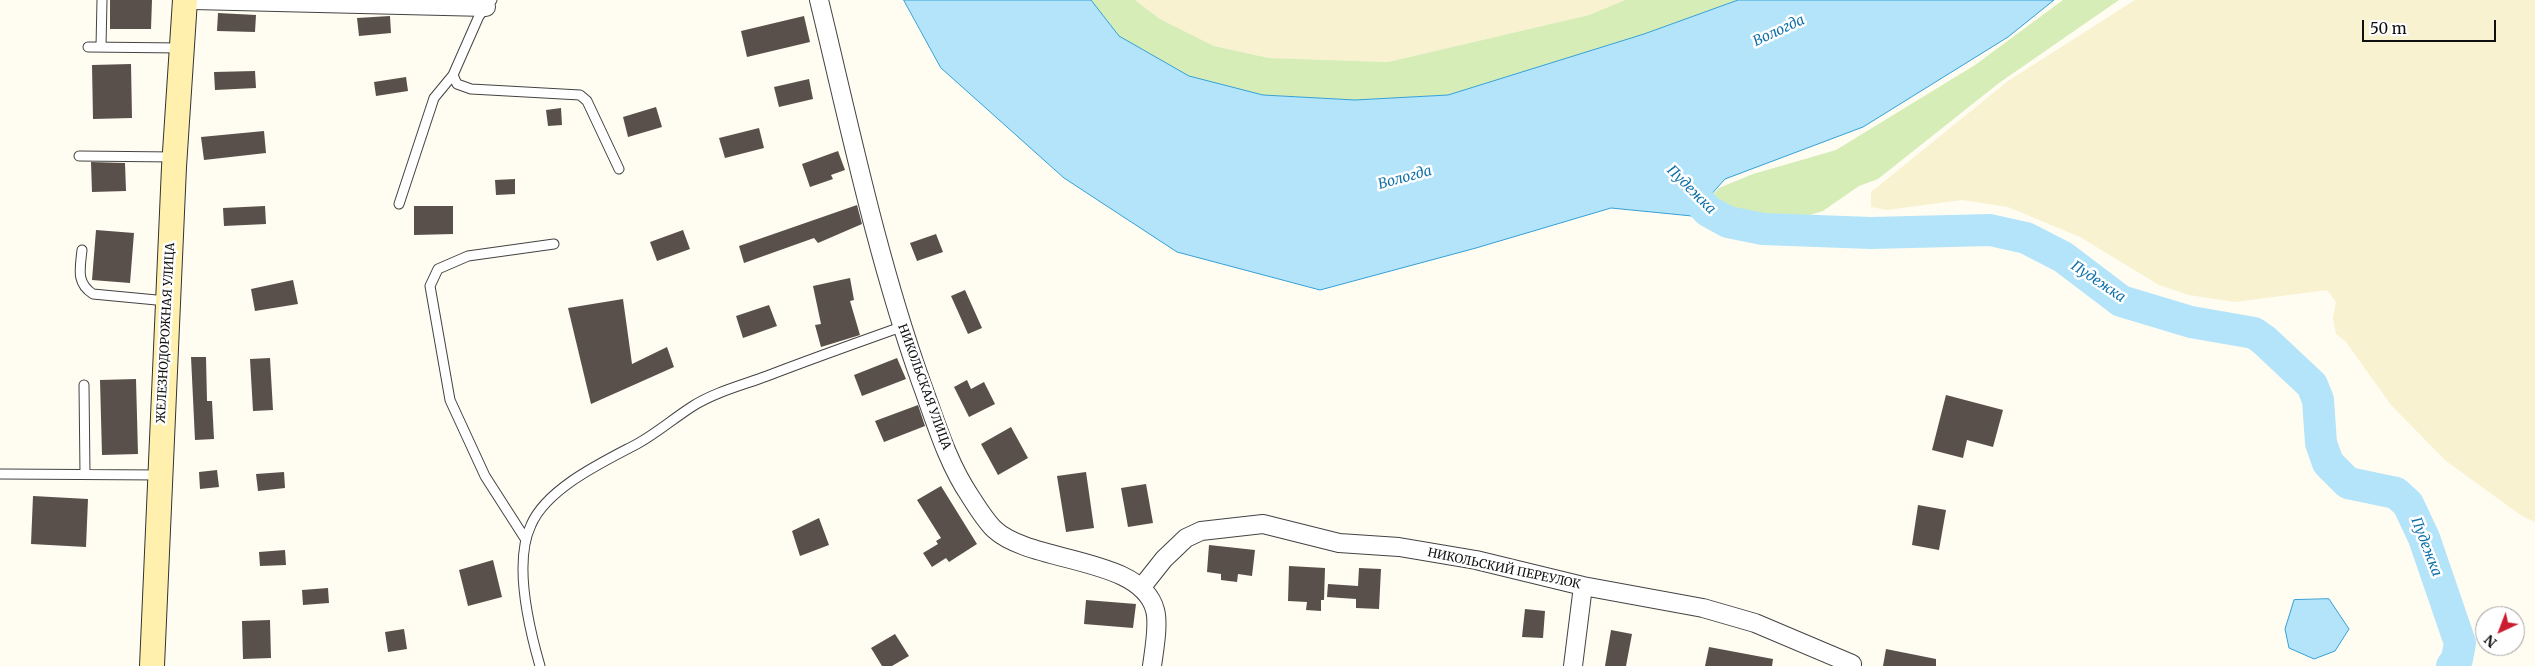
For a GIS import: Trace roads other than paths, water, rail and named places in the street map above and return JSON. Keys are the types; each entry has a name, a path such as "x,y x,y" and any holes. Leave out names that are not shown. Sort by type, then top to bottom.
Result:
{"street":[{"name":"ЖЕЛЕЗНОДОРОЖНАЯ УЛИЦА","path":"152,666 174,157 185,0"},
{"path":"193,0 489,3"},
{"name":"НИКОЛЬСКАЯ УЛИЦА","path":"819,0 859,168 901,326 942,440 969,494 995,529 1024,546 1119,574 1142,588 1155,610 1152,666"},
{"name":"НИКОЛЬСКИЙ ПЕРЕУЛОК","path":"1142,588 1164,559 1186,538 1201,531 1263,524 1339,543 1398,547 1476,560 1583,586 1703,608 1755,623 1852,664"},
{"path":"1573,666 1583,586"}],"lane":[{"path":"101,47 102,0"},
{"path":"399,204 434,98 454,76 479,16 489,3"},
{"path":"88,47 182,48"},
{"path":"454,76 458,84 471,89 580,96 586,100 619,169"},
{"path":"79,156 174,157"},
{"path":"526,540 485,476 450,400 430,286 438,269 468,256 554,244"},
{"path":"82,250 79,277 85,289 93,294 168,301"},
{"path":"540,666 526,607 523,576 526,540 531,525 542,508 590,470 660,430 693,406 722,392 901,326"},
{"path":"84,384 85,474"},
{"path":"0,474 160,475"}],"water":[{"name":"Вологда","path":"904,0 1091,0 1119,36 1189,76 1263,95 1355,100 1448,95 1644,34 1738,0 2054,0 2008,37 1863,127 1725,179 1692,216 1611,208 1476,248 1320,290 1177,252 1064,178 941,68"},
{"path":"2329,599 2349,629 2335,651 2314,659 2289,648 2285,629 2294,600"}],"waterway":[{"name":"Пудежка","path":"1672,172 1708,211 1728,222 1763,229 1871,233 1990,230 2026,238 2063,257 2121,301 2191,322 2254,333 2312,385 2318,400 2321,443 2328,463 2348,483 2396,493 2408,504 2424,538 2460,643 2457,659 2452,666"}]}
